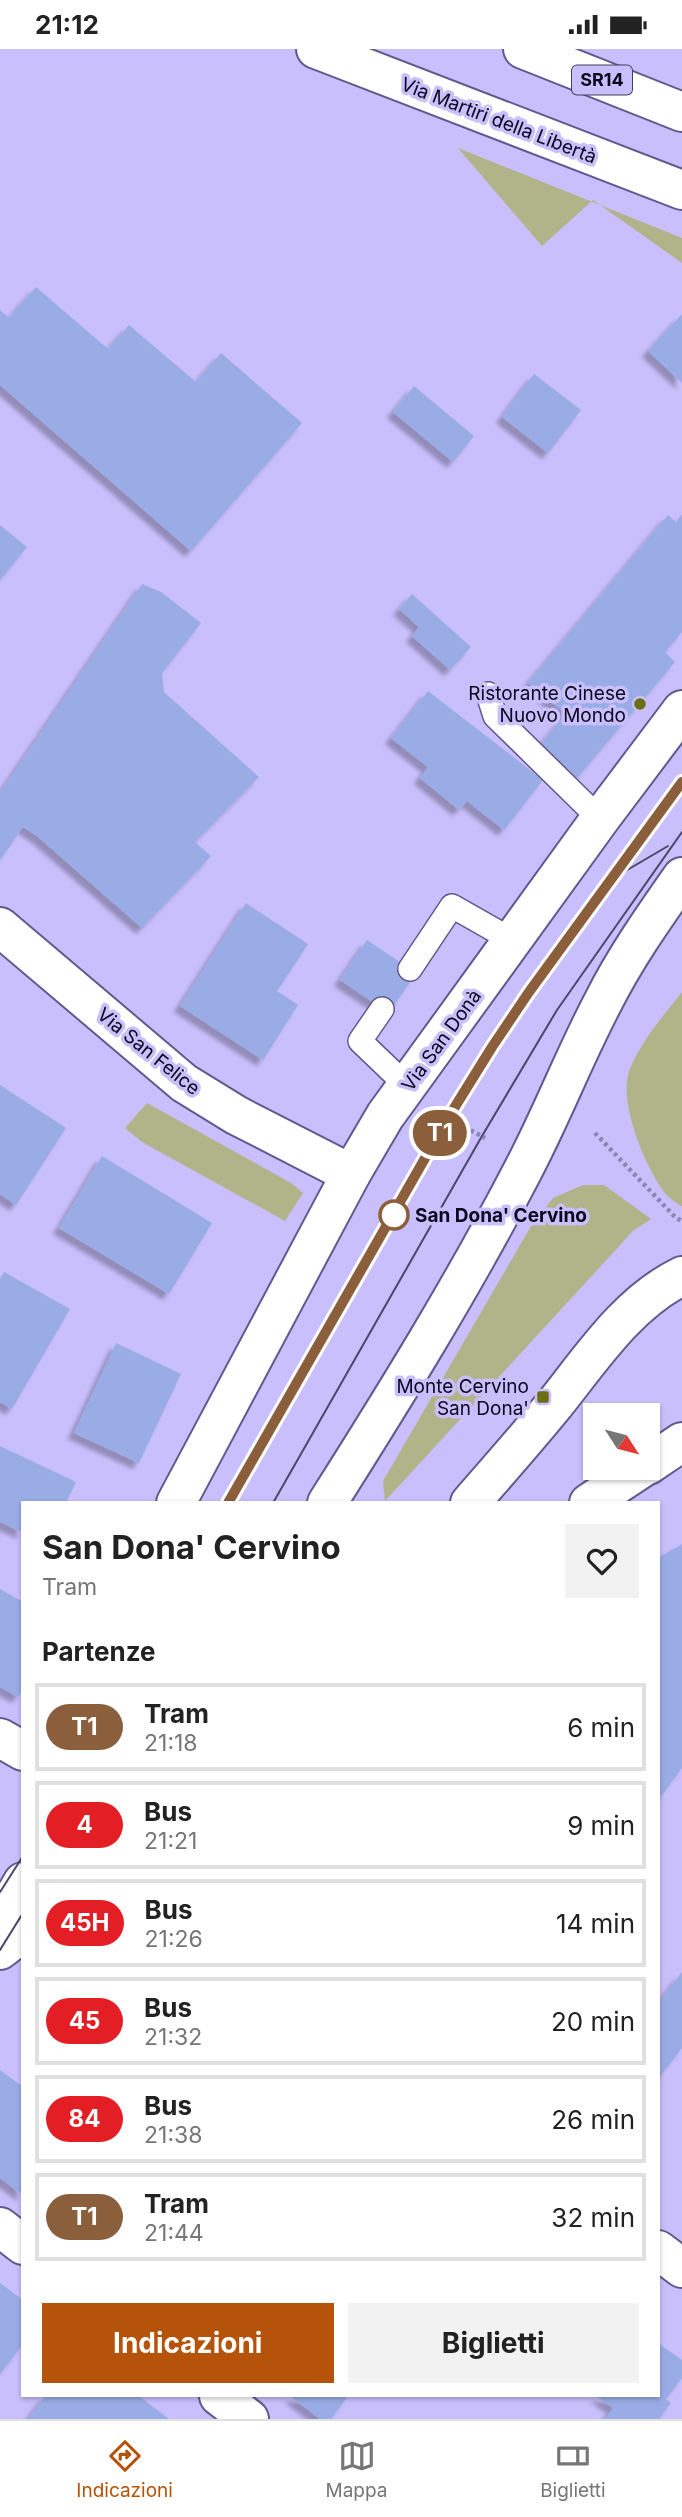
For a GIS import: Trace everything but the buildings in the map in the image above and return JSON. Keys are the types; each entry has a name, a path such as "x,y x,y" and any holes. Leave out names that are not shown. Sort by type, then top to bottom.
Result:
{"main road":[{"name":"Via Martiri della Libertà","path":"316,49 682,190"},
{"name":"SR14","path":"523,49 682,111"},
{"name":"Via San Donà","path":"177,1501 351,1174 385,1116 682,710"},
{"path":"328,1501 498,1219 603,1000 652,919 682,877"},
{"name":"Via San Felice","path":"0,927 184,1083 236,1115 351,1174"},
{"path":"472,1501 552,1408 608,1337 639,1306 682,1276"},
{"path":"660,1457 682,1442"},
{"path":"592,1501 622,1481"},
{"path":"0,1738 21,1750"},
{"path":"0,1921 21,1885"},
{"path":"0,1950 21,1933"},
{"path":"0,2227 21,2243"},
{"path":"660,2252 682,2268"},
{"path":"220,2397 249,2419"}],"lane":[{"path":"488,694 495,716 600,819"},
{"path":"410,969 452,906 512,940"},
{"path":"382,1009 360,1041 407,1086"}],"path":[{"path":"589,1127 676,1218 682,1221"}],"green space":[{"path":"458,148 591,202 542,246"},
{"path":"600,205 682,238 682,263"},
{"path":"682,992 681,1206 664,1192 641,1150 630,1115 627,1082 630,1069 641,1048"},
{"path":"147,1103 291,1183 303,1193 285,1221 142,1142 125,1128"},
{"path":"583,1185 604,1185 651,1219 633,1231 385,1501 383,1481 530,1228 553,1198"}],"tram line":[{"path":"229,1501 390,1218 513,1014 682,782"},
{"name":"T1","path":"229,1501 448,1118 492,1047 682,782"},
{"path":"274,1501 557,1010 682,832"},
{"path":"617,876 668,846"},
{"path":"0,1892 21,1859"},
{"path":"0,1950 21,1916"}],"place":[{"name":"Ristorante Cinese Nuovo Mondo","path":"640,704"},
{"name":"San Dona' Cervino","path":"394,1215"},
{"name":"Monte Cervino San Dona'","path":"543,1397"}]}
